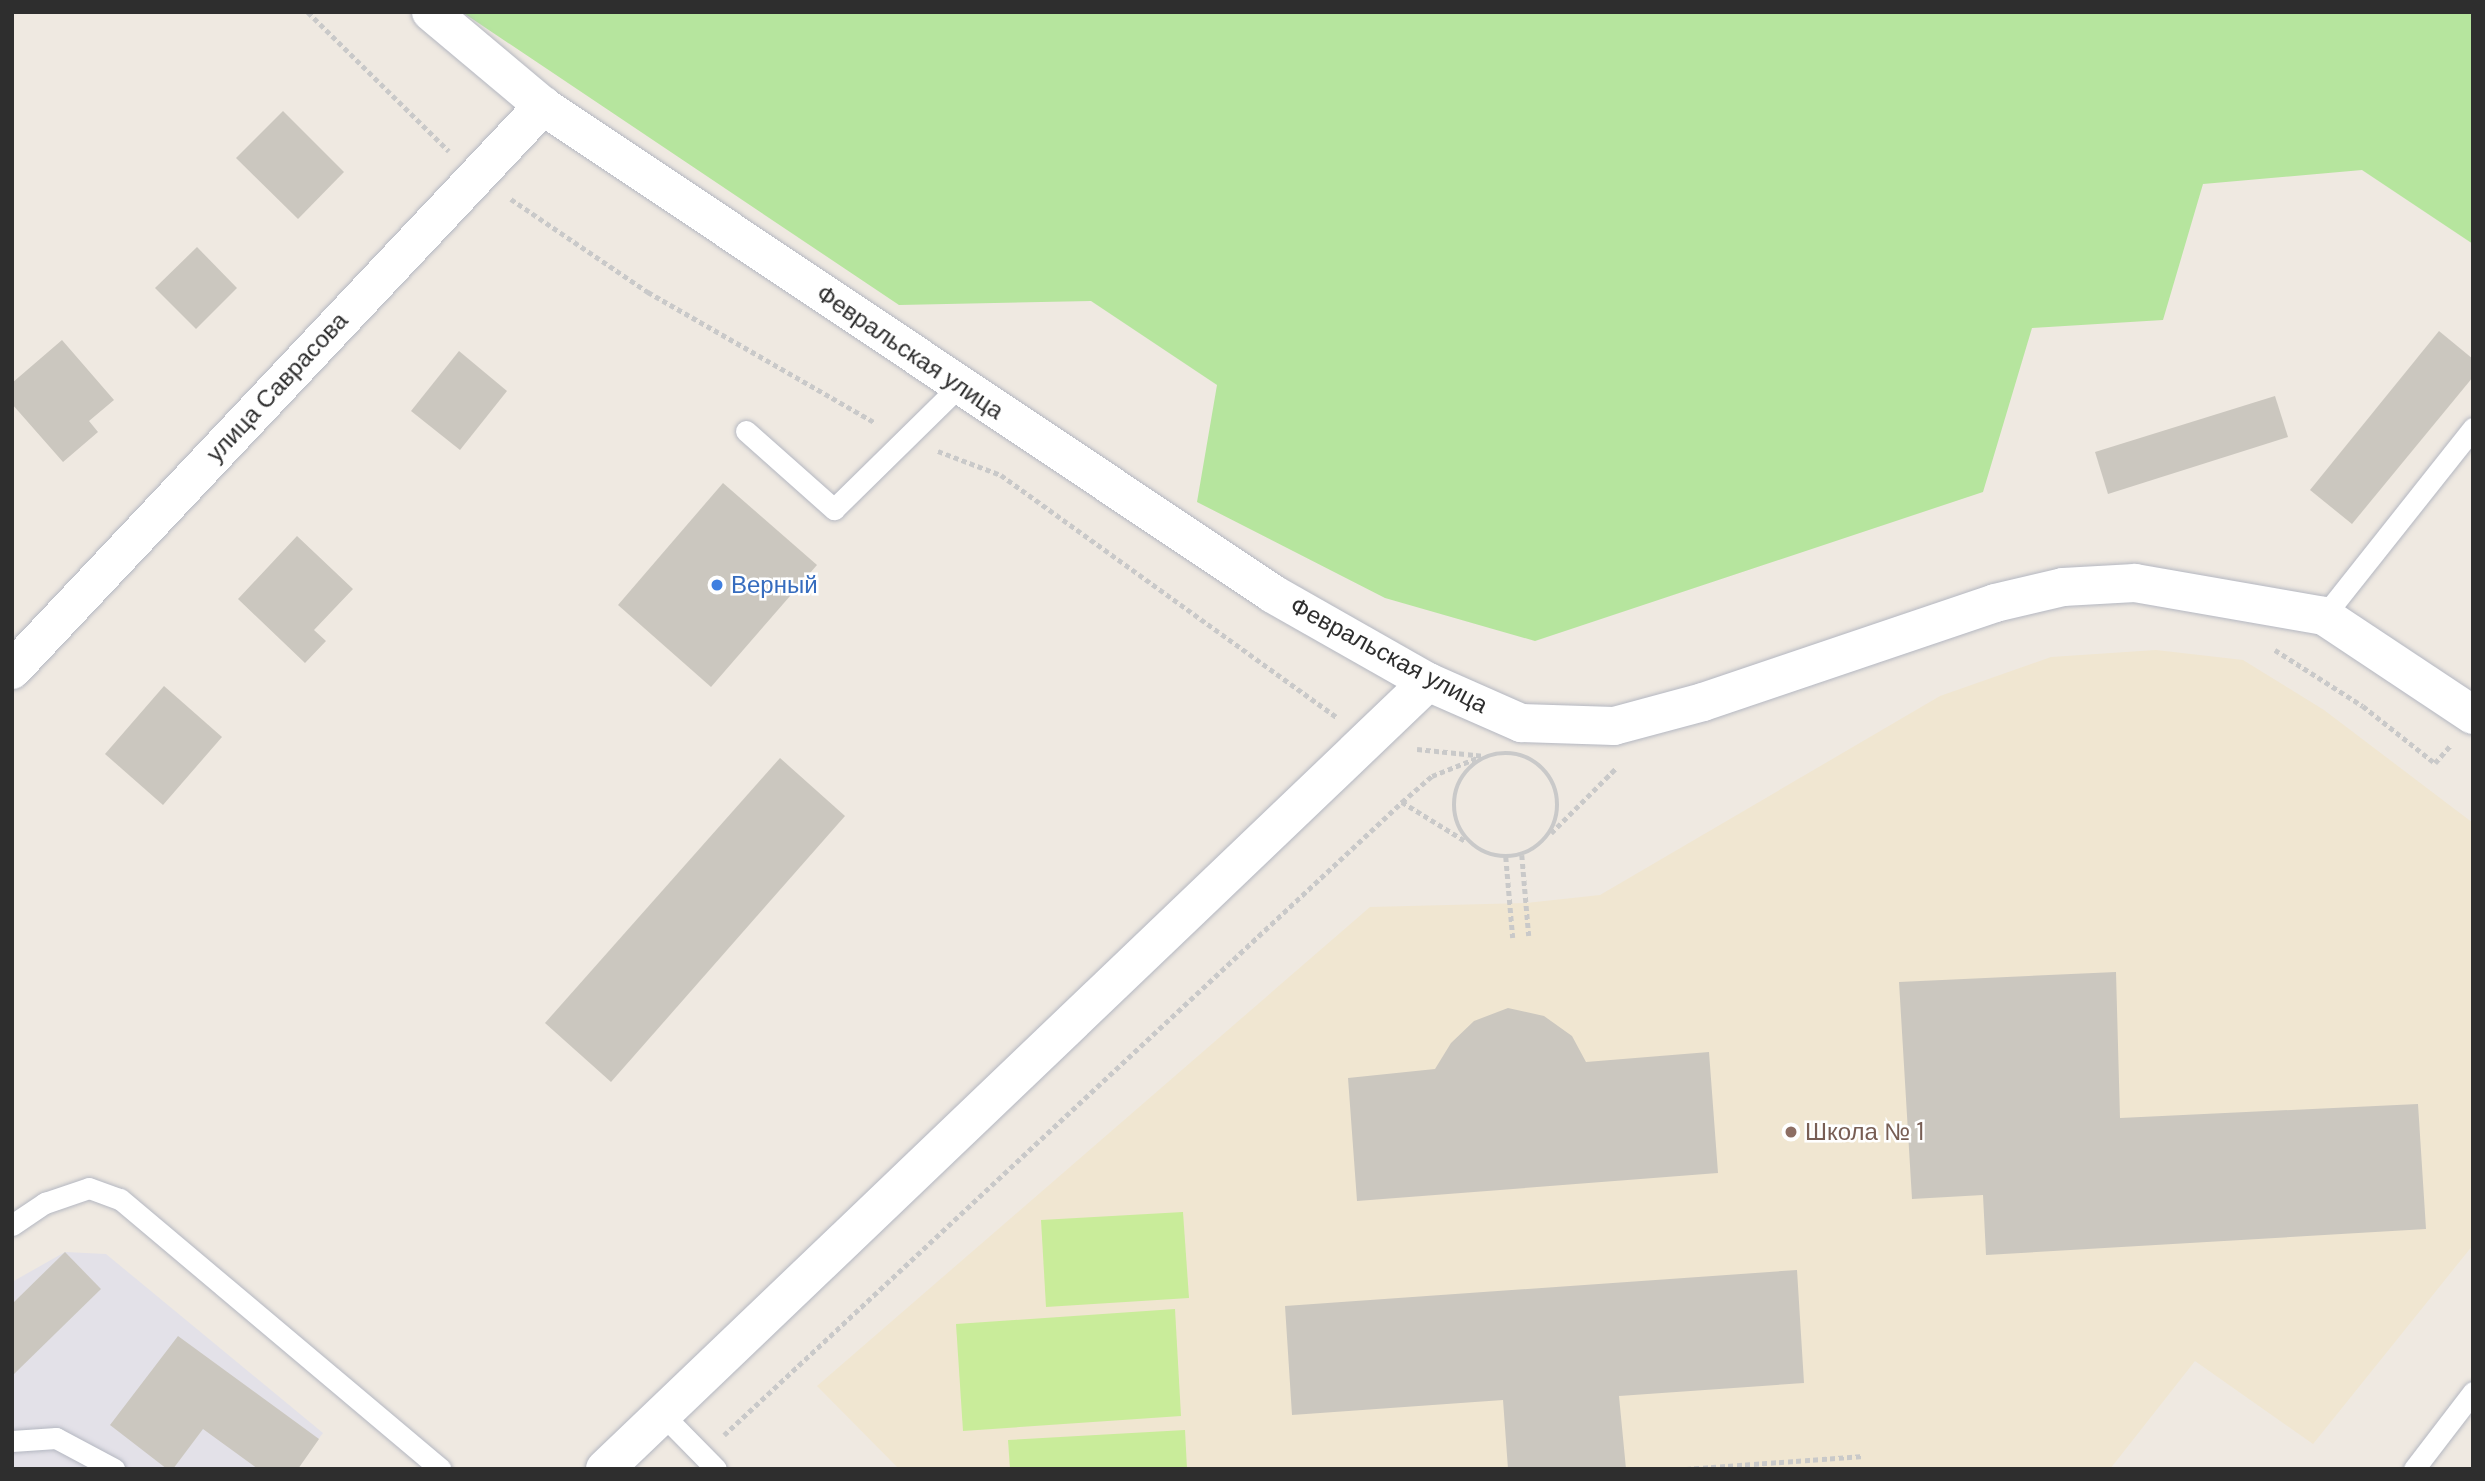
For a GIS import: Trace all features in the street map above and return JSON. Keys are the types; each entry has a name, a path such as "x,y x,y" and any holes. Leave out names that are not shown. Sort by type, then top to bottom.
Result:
{"main road":[{"name":"Февральская улица","path":"431,12 543,106 1273,594 1428,682 1521,723 1614,726 1703,702 1995,603 2063,587 2135,583 2325,616 2463,729"},
{"name":"улица Саврасова","path":"12,670 543,106"},
{"path":"605,1469 1428,682"}],"lane":[{"path":"746,431 834,509 960,385"},
{"path":"2325,616 2473,428"},
{"path":"12,1225 46,1203 89,1188 120,1199 441,1469"},
{"path":"2414,1469 2473,1392"},
{"path":"662,1414 709,1462"},
{"path":"12,1441 56,1438 114,1469"}],"path":[{"path":"2266,647 2363,706 2435,763 2463,729"},
{"path":"709,1462 1432,776 1485,756 1519,754 1548,773 1559,806 1547,838"},
{"path":"1478,849 1458,826 1454,795 1471,766 1485,756"},
{"path":"1402,802 1478,849 1506,857 1522,855 1547,838 1627,756"},
{"path":"1522,855 1529,936"},
{"path":"1506,857 1513,937"},
{"path":"1686,1469 1864,1456"}],"shaded area":[{"name":"Школа № 1","path":"2156,650 2243,660 2324,710 2473,823 2473,1245 2313,1444 2195,1361 2110,1469 899,1469 817,1386 1370,907 1526,903 1600,895 1940,696 2051,657"},
{"path":"65,1252 106,1254 323,1433 296,1469 12,1469 12,1282"}],"green space":[{"path":"462,12 2473,12 2473,244 2362,170 2203,184 2163,320 2032,328 1983,492 1535,641 1385,598 1197,502 1217,385 1091,301 899,305"},
{"path":"1183,1212 1189,1298 1046,1307 1041,1220"},
{"path":"1175,1309 1181,1416 963,1431 956,1324"},
{"path":"1185,1430 1187,1469 1010,1469 1008,1440"}],"building":[{"path":"283,111 344,172 298,219 236,158"},
{"path":"197,247 237,288 196,329 155,288"},
{"path":"2439,331 2473,359 2473,377 2352,524 2310,490"},
{"path":"62,340 114,400 89,421 98,432 63,462 12,404 12,383"},
{"path":"459,351 507,391 460,450 411,411"},
{"path":"2275,396 2288,437 2108,494 2095,452"},
{"name":"Верный","path":"723,483 817,565 711,687 618,605"},
{"path":"297,536 353,589 314,630 326,641 305,663 238,599"},
{"path":"164,686 222,737 163,805 105,754"},
{"path":"780,758 845,816 611,1082 545,1023"},
{"path":"2116,972 2120,1118 2418,1104 2426,1229 1986,1255 1983,1195 1912,1199 1899,982"},
{"path":"1508,1008 1544,1016 1572,1036 1586,1062 1709,1052 1718,1173 1357,1201 1348,1078 1435,1069 1451,1043 1474,1021"},
{"path":"65,1252 101,1289 12,1376 12,1304"},
{"path":"1797,1270 1804,1383 1619,1396 1626,1469 1508,1469 1503,1400 1292,1415 1285,1306"},
{"path":"178,1336 319,1439 298,1469 258,1469 203,1429 173,1469 167,1469 110,1425"}],"place":[{"name":"Верный","path":"717,585"},
{"name":"Школа № 1","path":"1791,1132"}]}
